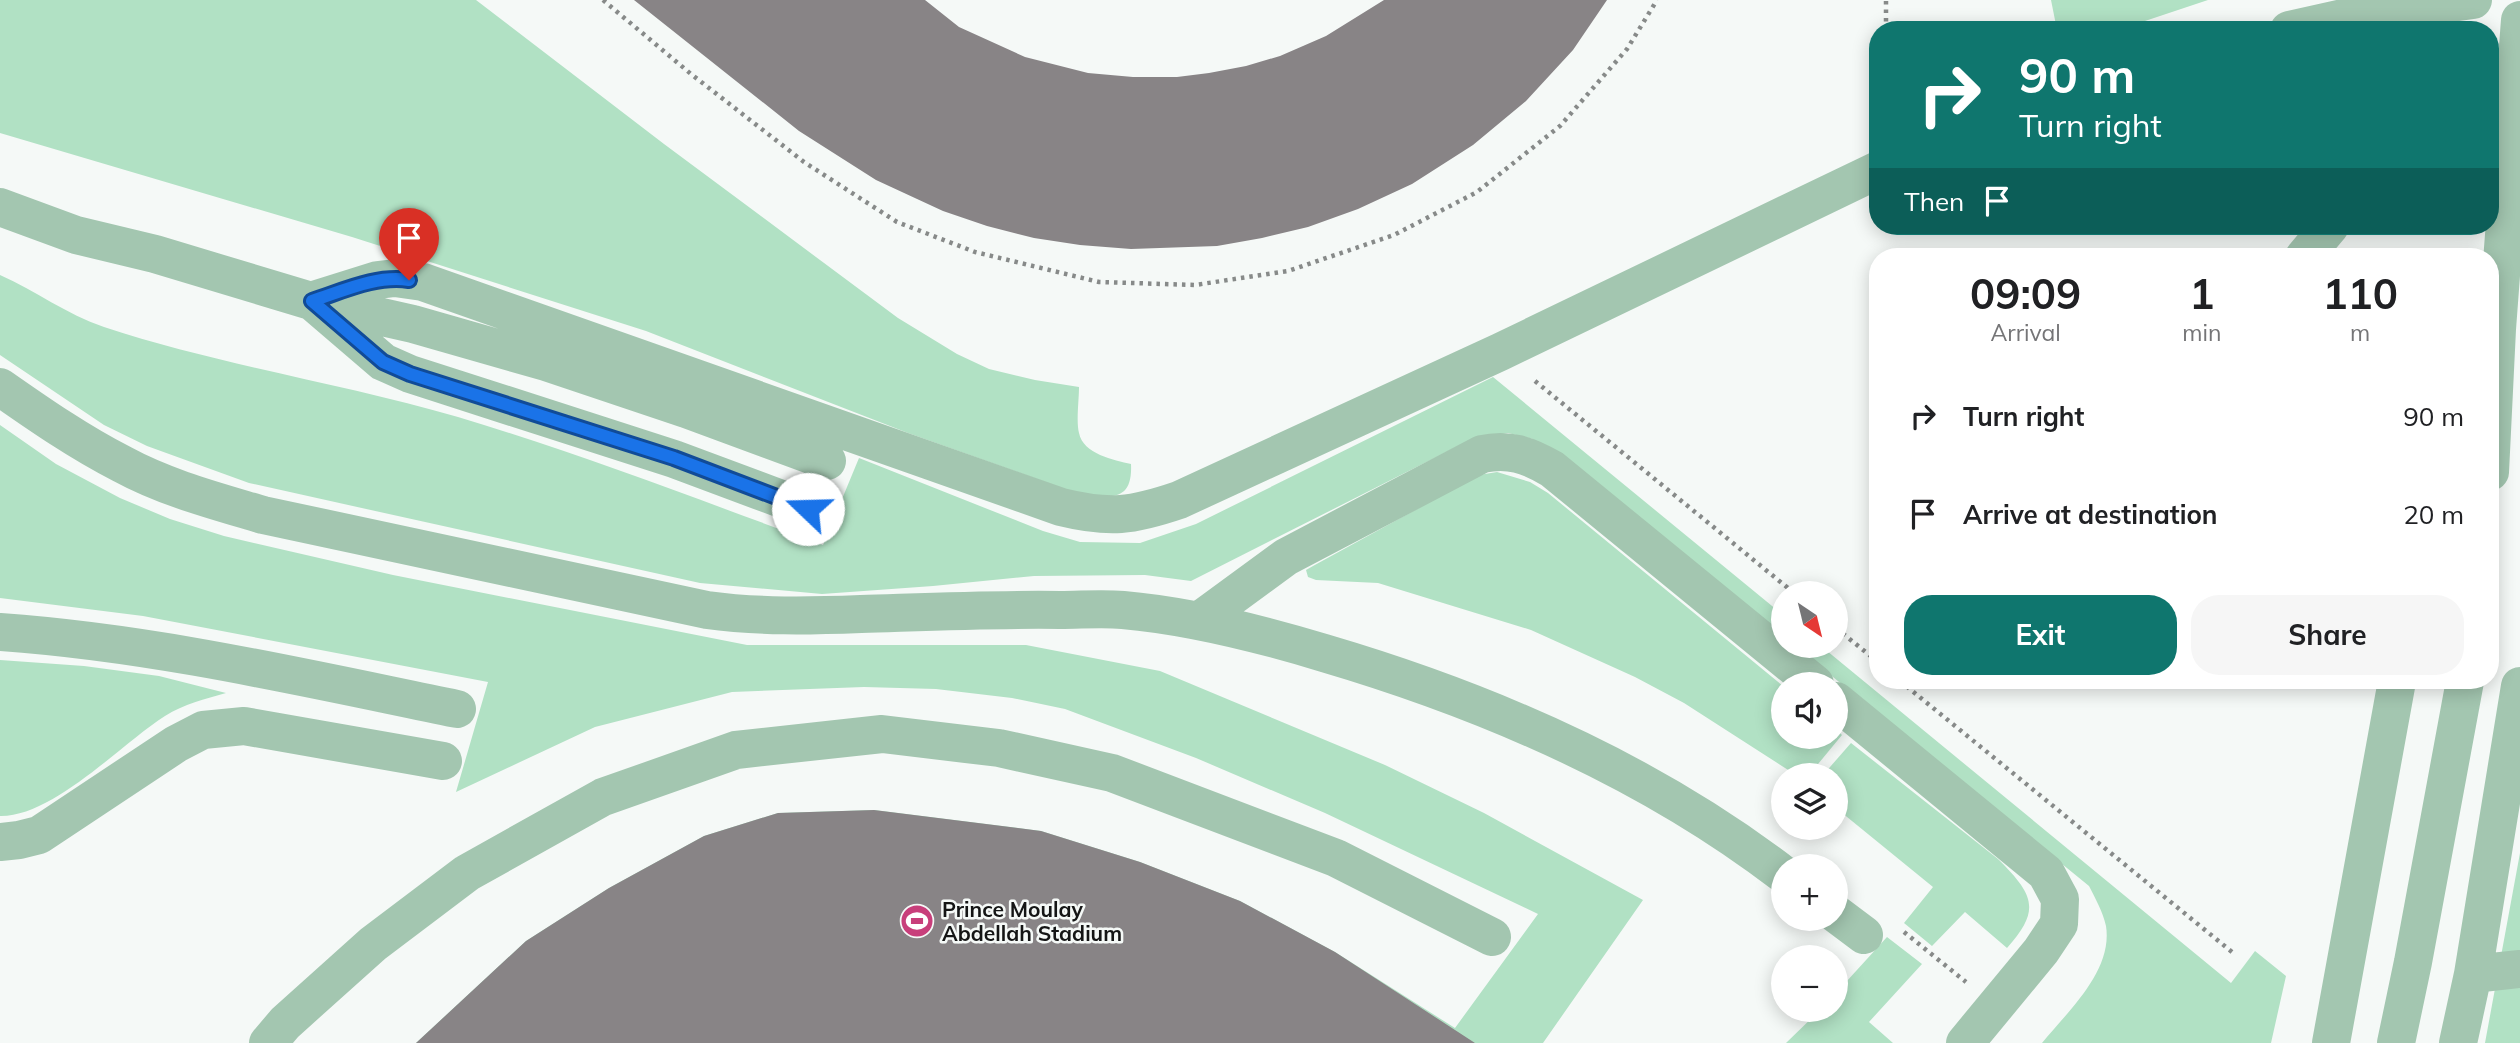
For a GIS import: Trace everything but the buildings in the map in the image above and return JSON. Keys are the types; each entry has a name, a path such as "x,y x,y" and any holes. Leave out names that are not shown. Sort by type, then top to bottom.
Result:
{"lane":[{"path":"2330,21 2473,0"},
{"path":"2499,21 2517,0"},
{"path":"2499,302 2520,20"},
{"path":"312,301 378,280 395,278 423,282 1061,507 1090,514 1115,516 1145,511 1179,500 1500,352 1869,174"},
{"path":"0,206 76,235 155,254 312,301 413,324 545,362 686,409 827,461"},
{"path":"312,301 383,362 410,374 674,458 808,509"},
{"path":"0,387 60,429 124,466 210,499 263,515 707,610 786,616 1026,609 1122,610 1200,620 1280,640 1399,675 1549,735 1661,793 1771,865"},
{"path":"1200,620 1286,557 1482,454 1501,450 1534,458 1552,469 1800,672"},
{"path":"0,632 75,637 185,653 457,709"},
{"path":"2458,1043 2473,974 2520,686"},
{"path":"2330,1043 2396,689"},
{"path":"2396,1043 2464,689"},
{"path":"1848,711 2046,873 2060,899 2059,924 2041,951 1965,1043"},
{"path":"0,842 38,835 176,744 203,730 244,726 443,761"},
{"path":"268,1043 285,1023 373,944 467,873 603,797 736,750 883,734 999,748 1112,773 1336,858 1492,937"},
{"path":"2473,974 2520,969"}],"path":[{"path":"603,0 691,74 804,162 897,222 975,252 1099,282 1195,285 1288,271 1394,235 1477,191 1560,126 1627,49 1657,0"},
{"path":"1886,0 1886,21"},
{"path":"1500,352 1779,581"},
{"path":"1848,638 1869,655"},
{"path":"1910,689 2232,953"},
{"path":"1850,924 1883,915 1996,1007"}],"green space":[{"path":"0,0 476,0 898,318 957,354 989,369 1079,387 1078,423 1082,440 1100,455 1131,464 1127,486 1116,495 1076,493 908,433 646,331 352,237 0,133"},
{"path":"2051,0 2208,0 2145,21 2055,21"},
{"path":"0,275 77,316 104,327 191,352 458,417 596,462 823,545 859,458 1043,531 1080,542 1140,543 1196,524 1493,377 1771,605 1771,627 1533,439 1508,433 1472,439 1191,581 1145,575 1034,576 822,594 700,583 249,483 147,446 104,425 0,355"},
{"path":"0,425 56,464 120,498 170,519 224,536 393,575 747,645 1026,645 1160,671 1385,765 1484,813 1643,900 1543,1043 416,1043 526,941 609,888 704,836 778,813 874,810 1041,831 1140,862 1240,901 1335,952 1455,1028 1538,914 1325,813 1196,758 1065,709 1012,698 936,689 864,687 732,692 595,727 456,792 488,682 143,616 0,598"},
{"path":"1497,472 1530,482 1548,493 1771,676 1771,749 1830,749 1819,763 1777,763 1684,703 1635,677 1531,630 1378,583 1316,580 1308,577 1306,570 1479,475"},
{"path":"1810,658 1836,658 1869,685 1869,689 1873,689 2231,983 2255,951 2286,976 2271,1043 2042,1043 2076,1004 2103,959 2106,926 2089,886 1848,689 1848,672 1827,672"},
{"path":"0,660 84,666 159,676 226,693 187,705 165,716 86,777 42,805 21,813 0,816"},
{"path":"1851,743 1998,859 2019,882 2029,902 2029,912 2025,923 2007,948 1965,912 1932,946 1904,923 1933,887 1848,818 1848,763 1834,763"},
{"path":"2520,853 2520,1043 2485,1043"},
{"path":"1887,937 1922,964 1869,1022 1893,1043 1786,1043 1808,1022 1848,1022 1848,980"}],"place":[{"name":"Prince Moulay Abdellah Stadium","path":"917,921"}],"route":[{"path":"409,280 378,280 312,301 383,362 410,374 674,458 808,509"}]}
